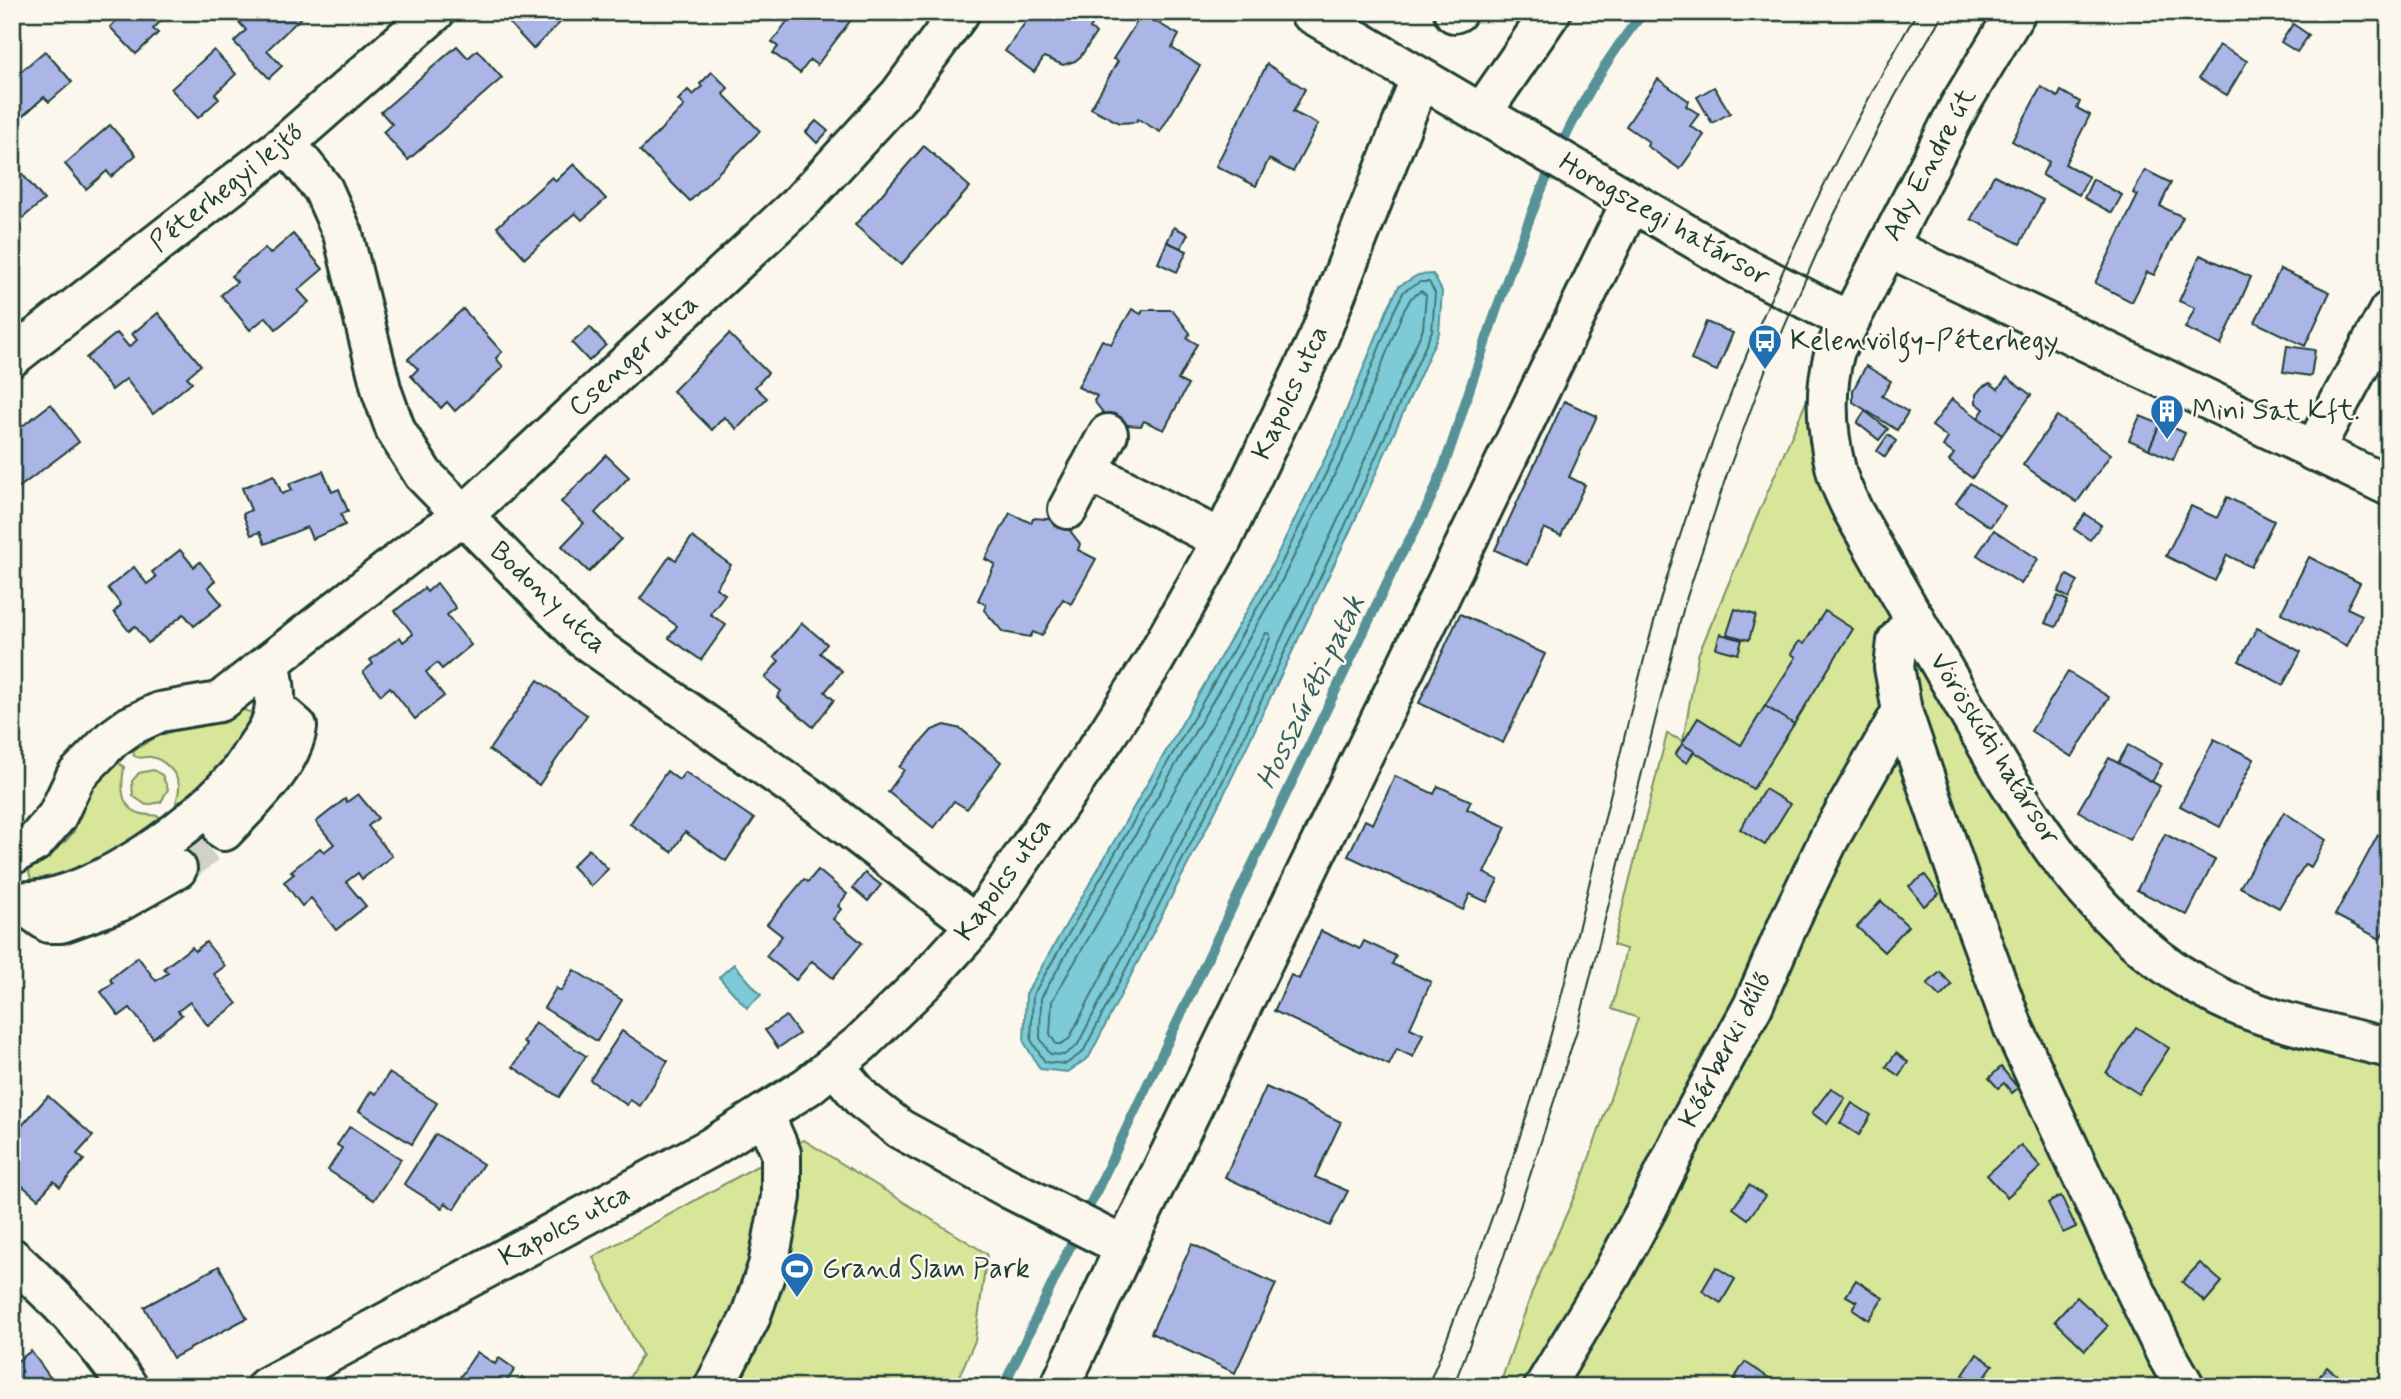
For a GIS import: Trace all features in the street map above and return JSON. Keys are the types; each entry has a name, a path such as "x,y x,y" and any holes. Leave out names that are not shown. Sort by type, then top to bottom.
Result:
{"street":[{"name":"Péterhegyi lejtő","path":"12,357 286,143 435,12"},
{"name":"Csenger utca","path":"12,855 35,842 57,816 76,776 112,739 130,726 160,712 219,702 427,540 463,516 801,202 900,94 960,12"},
{"name":"Horogszegi határsor","path":"1309,12 1739,265 1849,321"},
{"name":"Ady Endre út","path":"1849,321 1961,104 2016,12"},
{"path":"1481,114 1537,17"},
{"name":"Kapolcs utca","path":"266,1387 710,1149 808,1086 860,1044 926,980 976,925 1106,736 1154,661 1222,540 1319,337 1420,79"},
{"name":"Bodony utca","path":"286,143 323,189 343,234 382,392 396,431 423,474 583,638 817,803 976,925"},
{"path":"1060,1387 1114,1242 1630,202"},
{"path":"1888,247 2389,486"},
{"path":"2313,451 2389,311"},
{"name":"Vöröskúti határsor","path":"1849,321 1835,350 1828,375 1826,401 1836,472 1853,511 2017,797 2076,878 2106,914 2146,951 2216,996 2286,1022 2389,1048"},
{"path":"1068,509 1108,434"},
{"path":"1088,471 1222,540"},
{"path":"1915,620 1897,641 1894,667 1902,710 1965,896 2014,1029 2141,1302 2185,1387"},
{"path":"16,901 43,900 81,887 138,859 170,838 234,780 270,727 276,701 271,663"},
{"path":"224,831 267,785 292,748 297,727 275,708"},
{"name":"Kőérberki dűlő","path":"1544,1387 1612,1274 1753,1006 1829,839 1902,710"},
{"path":"16,901 48,923 61,923 119,902 177,869"},
{"path":"834,1065 863,1100 900,1129 1114,1242"},
{"path":"714,1387 750,1318 768,1266 781,1197 781,1153 764,1114"},
{"path":"12,1258 67,1308 113,1364 128,1387"}],"green space":[{"path":"1809,395 2017,797 2146,951 2389,1048 2389,1387 1499,1387 1532,1292 1582,1179 1638,1018 1612,1009 1626,949 1613,945 1667,734 1683,741 1698,655"},
{"path":"240,709 250,712 255,720 230,760 175,809 179,785 173,771 151,757 134,756 133,751 156,737 179,729 215,723"},
{"path":"117,762 124,767 122,789 129,807 142,814 164,819 133,845 41,885 32,882 29,873 32,864 67,840 74,831 91,789"},
{"path":"153,770 162,775 168,789 161,802 146,805 133,796 132,781 139,773"},
{"name":"Grand Slam Park","path":"804,1140 987,1254 975,1341 954,1387 624,1387 642,1355 593,1257"}],"water":[{"path":"1433,274 1442,291 1439,333 1350,531 1224,794 1089,1057 1068,1072 1040,1069 1024,1042 1026,994 1264,581 1335,438 1399,286 1418,275"},
{"path":"734,964 761,995 747,1008 719,977"}],"building":[{"path":"125,12 170,12 153,29 158,33 136,54 110,27"},
{"path":"230,12 307,12 267,50 282,66 269,78 234,42 246,30"},
{"path":"519,12 571,12 533,49 510,24 521,14"},
{"path":"794,12 857,12 817,65 810,60 800,73 773,53 778,47 772,42"},
{"path":"1028,12 1101,12 1090,29 1096,33 1075,61 1063,65 1044,57 1034,72 1005,51 1030,16"},
{"path":"1142,14 1179,35 1172,48 1200,66 1160,132 1138,119 1136,122 1119,123 1091,108 1118,61 1113,59"},
{"path":"2293,24 2309,35 2297,52 2281,42"},
{"path":"2219,45 2247,61 2227,95 2199,78"},
{"path":"457,46 468,58 477,50 502,78 408,160 383,132 392,124 381,112"},
{"path":"214,50 236,74 215,94 219,99 198,118 171,89"},
{"path":"45,51 72,82 49,102 44,97 23,116 12,104 12,79"},
{"path":"1267,64 1305,89 1293,112 1318,124 1293,172 1269,159 1256,186 1216,166"},
{"path":"712,72 728,88 723,94 760,131 690,201 640,151 684,106 678,100 688,90 693,95"},
{"path":"1658,79 1689,101 1686,106 1699,114 1690,126 1704,135 1680,169 1647,146 1649,142 1626,126"},
{"path":"1714,87 1730,113 1712,123 1697,97"},
{"path":"2041,87 2058,97 2061,91 2080,102 2077,108 2090,115 2065,164 2089,177 2079,195 2042,175 2049,162 2012,141"},
{"path":"816,121 828,131 817,143 806,132"},
{"path":"110,125 136,155 111,177 107,171 86,189 65,164"},
{"path":"924,146 970,187 901,265 855,225"},
{"path":"12,162 44,200 12,227"},
{"path":"574,164 606,199 582,220 575,213 525,258 497,227 552,177 556,181"},
{"path":"2145,170 2171,183 2160,206 2183,217 2154,275 2147,272 2132,302 2095,283 2138,195 2133,193"},
{"path":"1994,175 2043,200 2020,244 1971,219"},
{"path":"2093,179 2122,195 2112,213 2084,198"},
{"path":"1174,227 1188,234 1181,248 1167,242"},
{"path":"293,234 323,269 298,290 309,302 276,329 266,317 250,330 221,295 237,282 231,276 265,248 270,254"},
{"path":"1167,242 1187,251 1177,272 1158,263"},
{"path":"2200,255 2251,277 2221,345 2185,328 2195,308 2179,301"},
{"path":"2280,269 2330,292 2305,346 2255,322"},
{"path":"463,309 502,352 496,358 503,367 455,411 447,402 441,408 411,376 418,369 408,359"},
{"path":"1132,309 1141,314 1143,310 1172,310 1190,333 1187,338 1197,344 1178,380 1188,385 1164,430 1144,421 1141,426 1112,424 1094,401 1097,396 1078,387 1102,340 1111,344"},
{"path":"158,313 201,365 187,377 192,382 153,414 126,379 112,390 86,358 117,333 129,347 137,340 132,334"},
{"path":"1706,322 1733,333 1717,371 1691,360"},
{"path":"590,327 606,345 589,361 572,343"},
{"path":"729,334 768,373 755,387 767,398 737,429 724,417 712,430 673,391"},
{"path":"2287,346 2315,350 2311,376 2283,372"},
{"path":"1866,366 1891,381 1882,396 1908,412 1897,430 1853,402 1853,390"},
{"path":"2007,377 2031,395 2002,435 1978,418 1984,409 1976,403 1976,394 1990,383 1998,389"},
{"path":"1952,399 2002,435 1972,478 1949,461 1954,454 1943,446 1948,438 1932,426"},
{"path":"1564,401 1597,416 1569,477 1585,485 1561,536 1544,528 1527,565 1495,550"},
{"path":"51,404 79,442 13,492 12,434"},
{"path":"1865,411 1888,429 1879,440 1857,423"},
{"path":"2057,416 2111,454 2077,502 2023,465"},
{"path":"2140,416 2160,424 2149,449 2129,440"},
{"name":"Mini Sat Kft.","path":"2161,422 2185,433 2173,460 2149,449"},
{"path":"1888,435 1896,441 1885,457 1877,451"},
{"path":"606,455 629,477 595,513 621,539 589,572 562,546 584,523 561,502"},
{"path":"323,471 332,492 339,489 348,511 341,514 345,525 312,539 307,527 265,544 260,532 251,535 243,514 251,510 242,488 274,475 282,494 292,490 289,484"},
{"path":"1970,483 2005,506 1990,527 1956,503"},
{"path":"2227,497 2274,521 2251,567 2227,555 2215,581 2166,556 2191,506 2217,518"},
{"path":"1010,513 1031,523 1033,518 1062,520 1080,544 1078,550 1096,559 1071,604 1063,599 1042,636 1033,632 1030,637 1003,632 984,610 986,605 978,600 995,564 985,559"},
{"path":"2085,514 2101,525 2090,540 2074,529"},
{"path":"1994,530 2038,559 2021,584 1977,555"},
{"path":"692,537 731,565 716,588 725,594 710,614 726,625 701,660 669,638 677,626 640,599 670,556 676,560"},
{"path":"180,550 194,567 200,562 215,581 208,587 222,604 194,626 184,614 148,643 135,626 129,631 114,612 121,605 108,588 134,567 147,584 156,577 152,572"},
{"path":"2309,557 2360,583 2347,608 2362,615 2347,646 2281,613"},
{"path":"2067,575 2078,581 2069,598 2058,592"},
{"path":"437,583 456,608 447,615 471,645 442,669 437,663 426,672 444,696 415,719 390,687 381,695 363,672 373,664 370,660 400,637 403,642 413,634 395,611 424,588 427,592"},
{"path":"2058,596 2068,601 2056,627 2045,623"},
{"path":"1735,609 1756,615 1749,640 1727,634"},
{"path":"1825,611 1853,629 1794,724 1765,706 1796,657 1791,654 1799,641 1804,644"},
{"path":"1460,614 1545,654 1503,743 1419,703"},
{"path":"802,623 827,644 820,653 842,671 825,692 834,700 813,727 777,697 781,691 765,678 779,661 774,657"},
{"path":"2257,628 2301,652 2283,685 2239,661"},
{"path":"1720,634 1742,640 1738,654 1716,648"},
{"path":"2068,672 2109,697 2072,757 2031,731"},
{"path":"538,680 587,715 539,785 489,750"},
{"path":"1765,706 1794,724 1753,789 1682,744 1698,718 1741,745"},
{"path":"945,725 961,729 1001,762 967,809 954,801 934,828 888,792 904,770 899,767 932,730"},
{"path":"2214,739 2254,759 2220,827 2180,806"},
{"path":"1682,744 1694,751 1687,763 1675,755"},
{"path":"2128,745 2162,764 2152,782 2118,763"},
{"path":"2109,758 2160,786 2129,840 2078,811"},
{"path":"667,771 679,780 685,772 754,819 726,861 685,832 672,852 630,824"},
{"path":"1395,776 1434,794 1438,786 1471,801 1467,809 1506,827 1484,873 1498,880 1487,902 1470,894 1463,910 1348,856 1365,820 1373,824"},
{"path":"1765,789 1790,804 1765,845 1740,829"},
{"path":"358,794 378,818 368,826 392,856 362,879 358,873 346,882 366,906 336,930 311,898 302,906 284,882 294,874 291,871 320,848 324,852 334,844 316,822 345,799 347,802"},
{"path":"2284,812 2326,840 2311,867 2305,864 2279,908 2240,887"},
{"path":"2165,834 2215,860 2187,915 2137,890"},
{"path":"2378,835 2389,840 2389,924 2380,939 2335,915"},
{"path":"589,849 608,869 591,886 572,866"},
{"path":"818,870 847,894 833,919 862,943 833,978 812,961 796,980 766,956 782,936 767,924 804,879 808,882"},
{"path":"865,873 881,885 868,901 853,888"},
{"path":"1925,875 1939,894 1924,906 1909,886"},
{"path":"1881,901 1908,926 1884,952 1857,927"},
{"path":"1321,931 1360,949 1364,941 1396,956 1392,964 1431,982 1410,1028 1423,1034 1413,1057 1397,1049 1389,1065 1274,1011 1291,975 1299,979"},
{"path":"206,942 225,966 214,974 237,1004 208,1026 190,1002 178,1011 182,1015 153,1038 130,1008 119,1016 101,992 113,983 110,979 138,957 156,981 168,973 164,968 192,947 195,951"},
{"path":"574,970 622,1000 597,1041 544,1008 556,988 561,991"},
{"path":"1940,972 1952,985 1940,997 1927,984"},
{"path":"786,1016 799,1034 778,1048 765,1030"},
{"path":"535,1022 586,1056 559,1097 513,1067 527,1045 523,1042"},
{"path":"2136,1027 2169,1048 2139,1094 2106,1073"},
{"path":"622,1031 668,1061 640,1106 630,1100 627,1105 590,1080"},
{"path":"1896,1053 1908,1062 1899,1076 1886,1067"},
{"path":"2001,1067 2018,1088 2012,1093 2004,1083 1998,1088 1989,1078"},
{"path":"389,1073 437,1103 412,1144 359,1111 371,1091 376,1094"},
{"path":"1266,1087 1341,1122 1315,1177 1348,1191 1330,1226 1225,1177"},
{"path":"1831,1088 1845,1098 1827,1124 1812,1113"},
{"path":"48,1096 93,1136 77,1154 84,1160 60,1187 54,1181 38,1199 12,1177 12,1137"},
{"path":"1852,1103 1871,1115 1859,1135 1840,1123"},
{"path":"350,1126 401,1159 374,1200 328,1170 342,1148 337,1145"},
{"path":"436,1134 483,1164 454,1209 445,1203 442,1208 404,1184"},
{"path":"2021,1145 2041,1167 2007,1197 1987,1175"},
{"path":"1749,1185 1765,1196 1748,1219 1733,1208"},
{"path":"2061,1196 2076,1227 2063,1233 2048,1203"},
{"path":"1192,1244 1276,1284 1235,1373 1151,1333"},
{"path":"2200,1263 2222,1282 2205,1302 2182,1282"},
{"path":"219,1266 247,1318 173,1358 144,1307"},
{"path":"1716,1267 1735,1279 1721,1303 1702,1291"},
{"path":"1856,1280 1883,1298 1869,1320 1853,1309 1857,1302 1846,1296"},
{"path":"2077,1297 2108,1326 2085,1350 2055,1321"},
{"path":"31,1351 57,1387 12,1387 12,1365"},
{"path":"477,1352 495,1364 499,1358 515,1369 503,1387 468,1387 458,1380"},
{"path":"1977,1354 1993,1365 1978,1385 1963,1375"},
{"path":"1745,1362 1772,1380 1768,1387 1746,1387 1734,1379"},
{"path":"2327,1367 2352,1387 2311,1387"},
{"path":"522,1377 536,1387 515,1387"},
{"path":"1794,1377 1809,1387 1789,1387"}],"waterway":[{"name":"Hosszúréti-patak","path":"1003,1387 1396,564 1431,499 1525,232 1565,138 1588,93 1644,12"}],"tunnel":[{"path":"177,869 224,831"}],"tram line":[{"path":"1427,1387 1495,1208 1541,1068 1574,947 1647,647 1711,445 1771,297 1805,224 1840,152 1917,12"},
{"path":"1453,1387 1504,1256 1577,1030 1684,606 1726,477 1765,371 1831,221 1895,96 1944,12"}],"place":[{"name":"Kelenvölgy-Péterhegy","path":"1765,371"},
{"name":"Mini Sat Kft.","path":"2167,441"},
{"name":"Grand Slam Park","path":"797,1299"}]}
